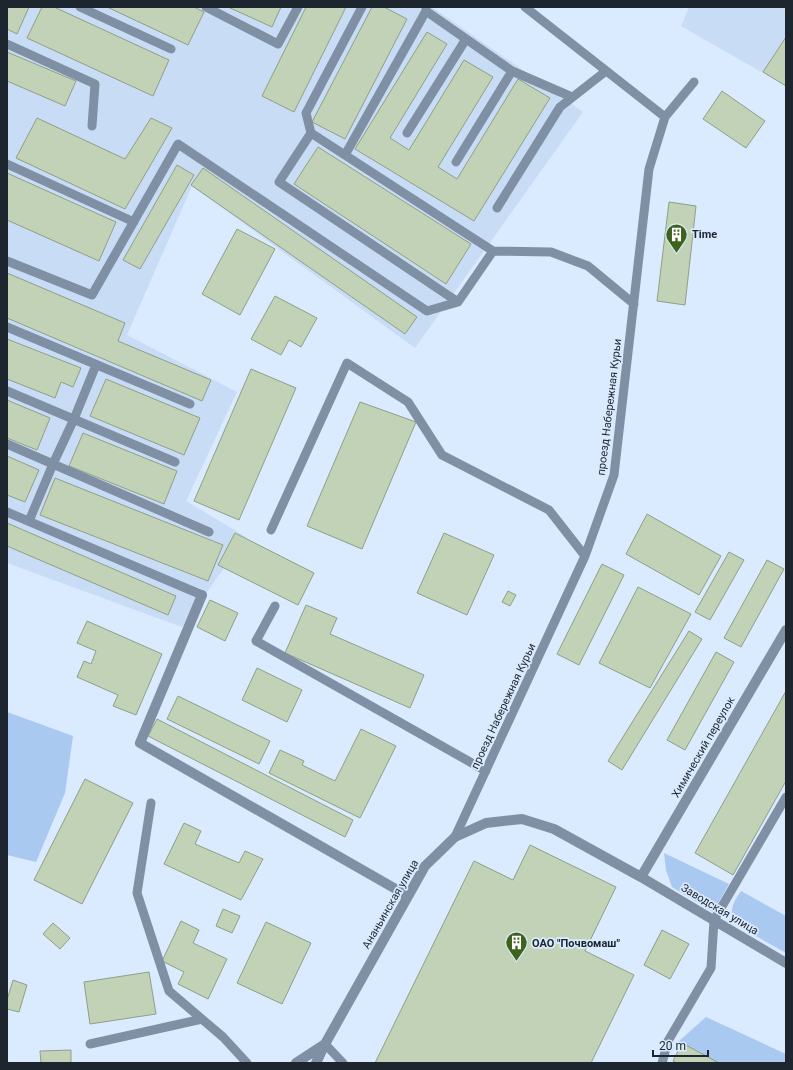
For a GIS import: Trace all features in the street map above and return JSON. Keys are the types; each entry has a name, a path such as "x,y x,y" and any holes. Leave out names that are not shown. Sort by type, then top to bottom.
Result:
{"street":[{"path":"202,594 140,743 408,896"},
{"name":"Химический переулок","path":"641,877 786,630"},
{"name":"Ананьинская улица","path":"316,1063 325,1044 425,866 455,837 486,823 522,819 554,829 641,877"},
{"name":"Заводская улица","path":"641,877 786,963"},
{"path":"296,1063 325,1044"}],"lane":[{"path":"80,7 171,49"},
{"path":"206,7 278,44 295,8"},
{"path":"362,7 306,112 311,133 493,251 551,252 588,266 634,304"},
{"path":"525,7 665,117"},
{"path":"345,155 426,9 466,40 512,71 572,97"},
{"path":"407,134 466,40"},
{"path":"7,44 95,84 92,126"},
{"path":"456,162 512,71"},
{"path":"497,208 560,107 606,71"},
{"name":"проезд Набережная Курьи","path":"455,837 585,556 614,476 649,169 665,117 694,82"},
{"path":"311,133 279,182 458,302"},
{"path":"7,261 92,295 178,144 427,311 458,302 493,251"},
{"path":"7,164 134,222"},
{"path":"7,327 190,404"},
{"path":"271,530 347,363 408,402 442,454 549,510 585,556"},
{"path":"29,521 53,464 74,420 96,365"},
{"path":"7,391 175,462"},
{"path":"7,444 209,532"},
{"path":"7,512 202,594"},
{"path":"275,606 256,641 486,771"},
{"path":"662,1063 668,1041 711,968 714,920 786,797"},
{"path":"151,803 137,893 169,991 223,1037 248,1063"},
{"path":"90,1044 202,1019"},
{"path":"325,1044 343,1063"}],"shaded area":[{"path":"7,7 432,7 583,112 415,348 192,186 127,335 237,392 186,501 246,537 182,627 7,563"},
{"path":"689,7 786,7 786,86 681,26"},
{"path":"7,712 73,736 65,793 36,862 7,855"},
{"path":"664,853 729,884 713,912 672,887 666,870"},
{"path":"741,891 786,916 786,953 733,923 733,906"},
{"path":"706,1017 786,1054 786,1063 710,1063 678,1042"}],"building":[{"path":"7,7 29,7 17,34 7,29"},
{"path":"42,7 54,7 169,60 153,96 27,38"},
{"path":"107,7 194,7 204,12 188,45"},
{"path":"228,7 281,7 272,27"},
{"path":"306,7 346,7 294,112 262,96"},
{"path":"372,7 384,7 407,19 345,139 312,122"},
{"path":"427,32 447,44 390,138 409,150 464,60 493,77 438,167 457,179 518,79 550,98 474,221 355,149"},
{"path":"786,37 786,86 763,72"},
{"path":"7,52 76,81 65,106 7,81"},
{"path":"722,91 765,121 746,148 703,119"},
{"path":"37,118 125,159 151,118 172,128 125,209 16,158"},
{"path":"318,147 471,244 446,284 294,184"},
{"path":"177,165 194,175 140,269 123,260"},
{"path":"203,168 417,317 405,334 191,185"},
{"path":"7,173 116,222 99,261 7,220"},
{"name":"Time","path":"669,202 696,206 685,305 657,301"},
{"path":"237,229 275,249 240,315 202,294"},
{"path":"7,273 125,323 118,341 211,380 202,401 7,318"},
{"path":"275,296 317,318 301,347 289,340 281,355 251,339"},
{"path":"7,339 81,368 73,387 61,382 55,398 7,379"},
{"path":"251,369 296,388 239,520 194,501"},
{"path":"106,379 200,418 184,455 90,416"},
{"path":"7,400 50,418 37,450 7,438"},
{"path":"360,402 416,422 362,549 307,526"},
{"path":"83,433 177,471 164,504 69,466"},
{"path":"7,456 39,470 25,502 7,495"},
{"path":"55,478 223,545 208,581 40,515"},
{"path":"647,514 721,556 699,595 626,554"},
{"path":"7,523 176,596 168,615 7,546"},
{"path":"235,533 314,573 298,605 218,565"},
{"path":"444,533 494,555 467,615 417,593"},
{"path":"729,552 744,560 710,620 695,612"},
{"path":"767,560 784,569 741,647 724,638"},
{"path":"602,564 624,575 579,665 557,654"},
{"path":"638,587 691,614 650,688 599,663"},
{"path":"508,591 516,595 510,606 502,602"},
{"path":"210,600 238,613 225,641 197,627"},
{"path":"306,605 337,618 330,634 424,675 410,708 285,653"},
{"path":"87,621 162,654 136,715 113,706 118,695 77,677 84,661 91,664 96,651 77,643"},
{"path":"689,631 702,639 622,770 608,761"},
{"path":"716,652 734,662 685,750 667,740"},
{"path":"257,668 302,690 287,722 242,700"},
{"path":"786,691 786,781 733,875 695,853"},
{"path":"178,696 270,741 259,764 167,719"},
{"path":"157,719 353,820 345,837 148,736"},
{"path":"361,729 396,746 360,818 269,773 280,750 304,761 302,765 335,781"},
{"path":"85,779 133,803 82,904 34,880"},
{"path":"184,823 201,831 195,844 239,863 245,851 263,859 241,900 164,864"},
{"name":"ОАО \"Почвомаш\"","path":"530,845 616,887 585,951 634,975 591,1063 375,1063 474,861 513,880"},
{"path":"223,909 240,916 232,933 216,926"},
{"path":"181,921 199,930 193,943 227,959 208,999 178,984 184,972 162,961"},
{"path":"266,922 311,943 282,1004 237,983"},
{"path":"53,923 70,938 60,949 43,934"},
{"path":"662,930 689,944 670,979 644,965"},
{"path":"149,972 156,1014 90,1024 84,982"},
{"path":"13,980 27,985 19,1012 7,1009 7,1000"},
{"path":"682,1043 719,1063 677,1063 673,1061"},
{"path":"71,1050 71,1063 41,1063 40,1051"}],"place":[{"name":"Time","path":"677,254"},
{"name":"ОАО \"Почвомаш\"","path":"517,962"}]}
